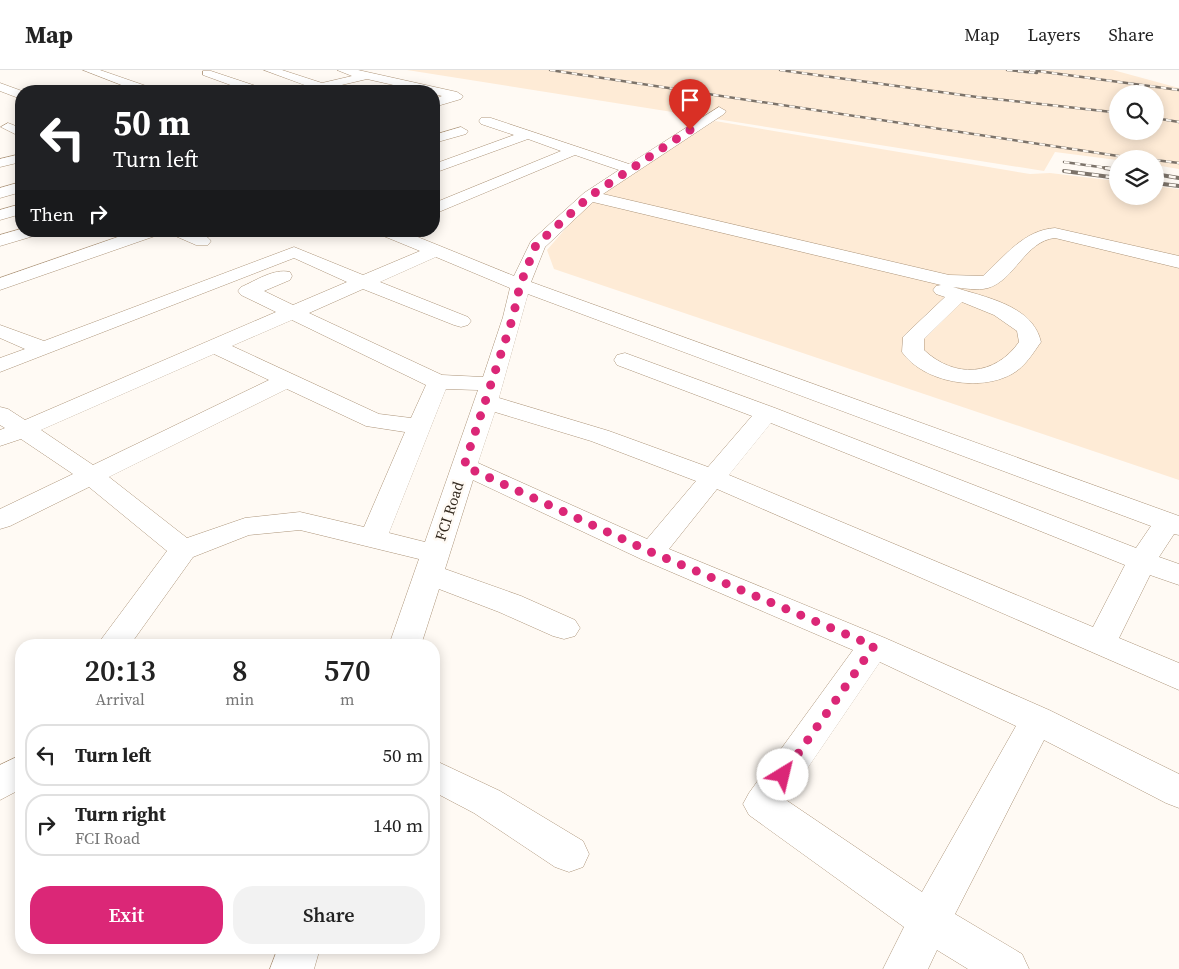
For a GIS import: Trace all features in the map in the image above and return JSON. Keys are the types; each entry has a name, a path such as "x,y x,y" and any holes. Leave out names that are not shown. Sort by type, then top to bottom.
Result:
{"street":[{"path":"89,70 131,85"},
{"path":"193,76 222,70"},
{"path":"270,70 317,85"},
{"path":"343,70 408,85"},
{"path":"207,73 241,85"},
{"path":"325,85 367,76"},
{"path":"1,88 15,93"},
{"path":"440,92 457,96 440,101"},
{"name":"FCI Road","path":"407,639 513,317 520,285 536,245 590,196 719,112"},
{"path":"486,121 630,169"},
{"path":"8,128 15,131"},
{"path":"440,137 461,131"},
{"path":"440,177 527,135"},
{"path":"440,207 575,150"},
{"path":"0,163 15,159"},
{"path":"440,177 477,192"},
{"path":"0,193 15,189"},
{"path":"590,196 834,255 958,295 999,310 1020,322 1028,330 1030,342 1020,356 1003,370 983,375 961,375 941,371 922,361 913,352 914,338 958,295"},
{"path":"0,215 15,211"},
{"path":"834,255 858,258 948,281 982,283 990,280 1026,245 1043,234 1055,233 1179,262"},
{"path":"0,241 15,236"},
{"path":"0,284 135,237"},
{"path":"193,237 202,241"},
{"path":"401,237 520,285 1173,524 1142,561 1101,643"},
{"path":"12,434 216,347 435,250"},
{"path":"0,365 294,252 461,321"},
{"path":"317,262 248,291 296,312 438,382 488,393 713,478 1179,676"},
{"path":"1,331 44,349"},
{"path":"216,347 374,421 418,426"},
{"path":"624,360 767,413 1179,576"},
{"path":"0,520 287,380"},
{"path":"373,539 418,426 438,382"},
{"path":"651,552 767,413"},
{"path":"0,414 12,434 91,475 183,550"},
{"path":"464,466 651,552 874,646 1037,720 1179,792"},
{"path":"117,639 183,550 245,527 300,521 373,539 432,564 510,604 564,628"},
{"path":"874,646 762,804 930,921 1007,969"},
{"path":"905,969 1037,720"},
{"path":"0,784 15,774"},
{"path":"440,778 487,802 569,854"},
{"path":"292,969 297,954"}],"shaded area":[{"path":"407,70 1113,70 1179,88 1179,169 1164,166 1164,150 1109,150 1109,159 1055,152 1044,171"},
{"path":"715,121 1030,174 1050,173 1109,180 1109,205 1164,205 1164,187 1179,189 1179,480 554,269 547,250 585,206 641,167"}],"railway":[{"path":"550,70 1109,155"},
{"path":"780,70 977,97 1109,112"},
{"path":"1007,70 1037,73"},
{"path":"1030,70 1179,90"},
{"path":"1164,120 1179,122"},
{"path":"1164,161 1179,163"},
{"path":"1064,162 1109,168"},
{"path":"1105,168 1109,169"},
{"path":"1064,171 1109,177"},
{"path":"1164,176 1179,178"},
{"path":"1164,184 1179,186"}],"route":[{"path":"690,130 590,196 536,245 520,285 513,317 464,466 651,552 874,646 783,775"}]}
